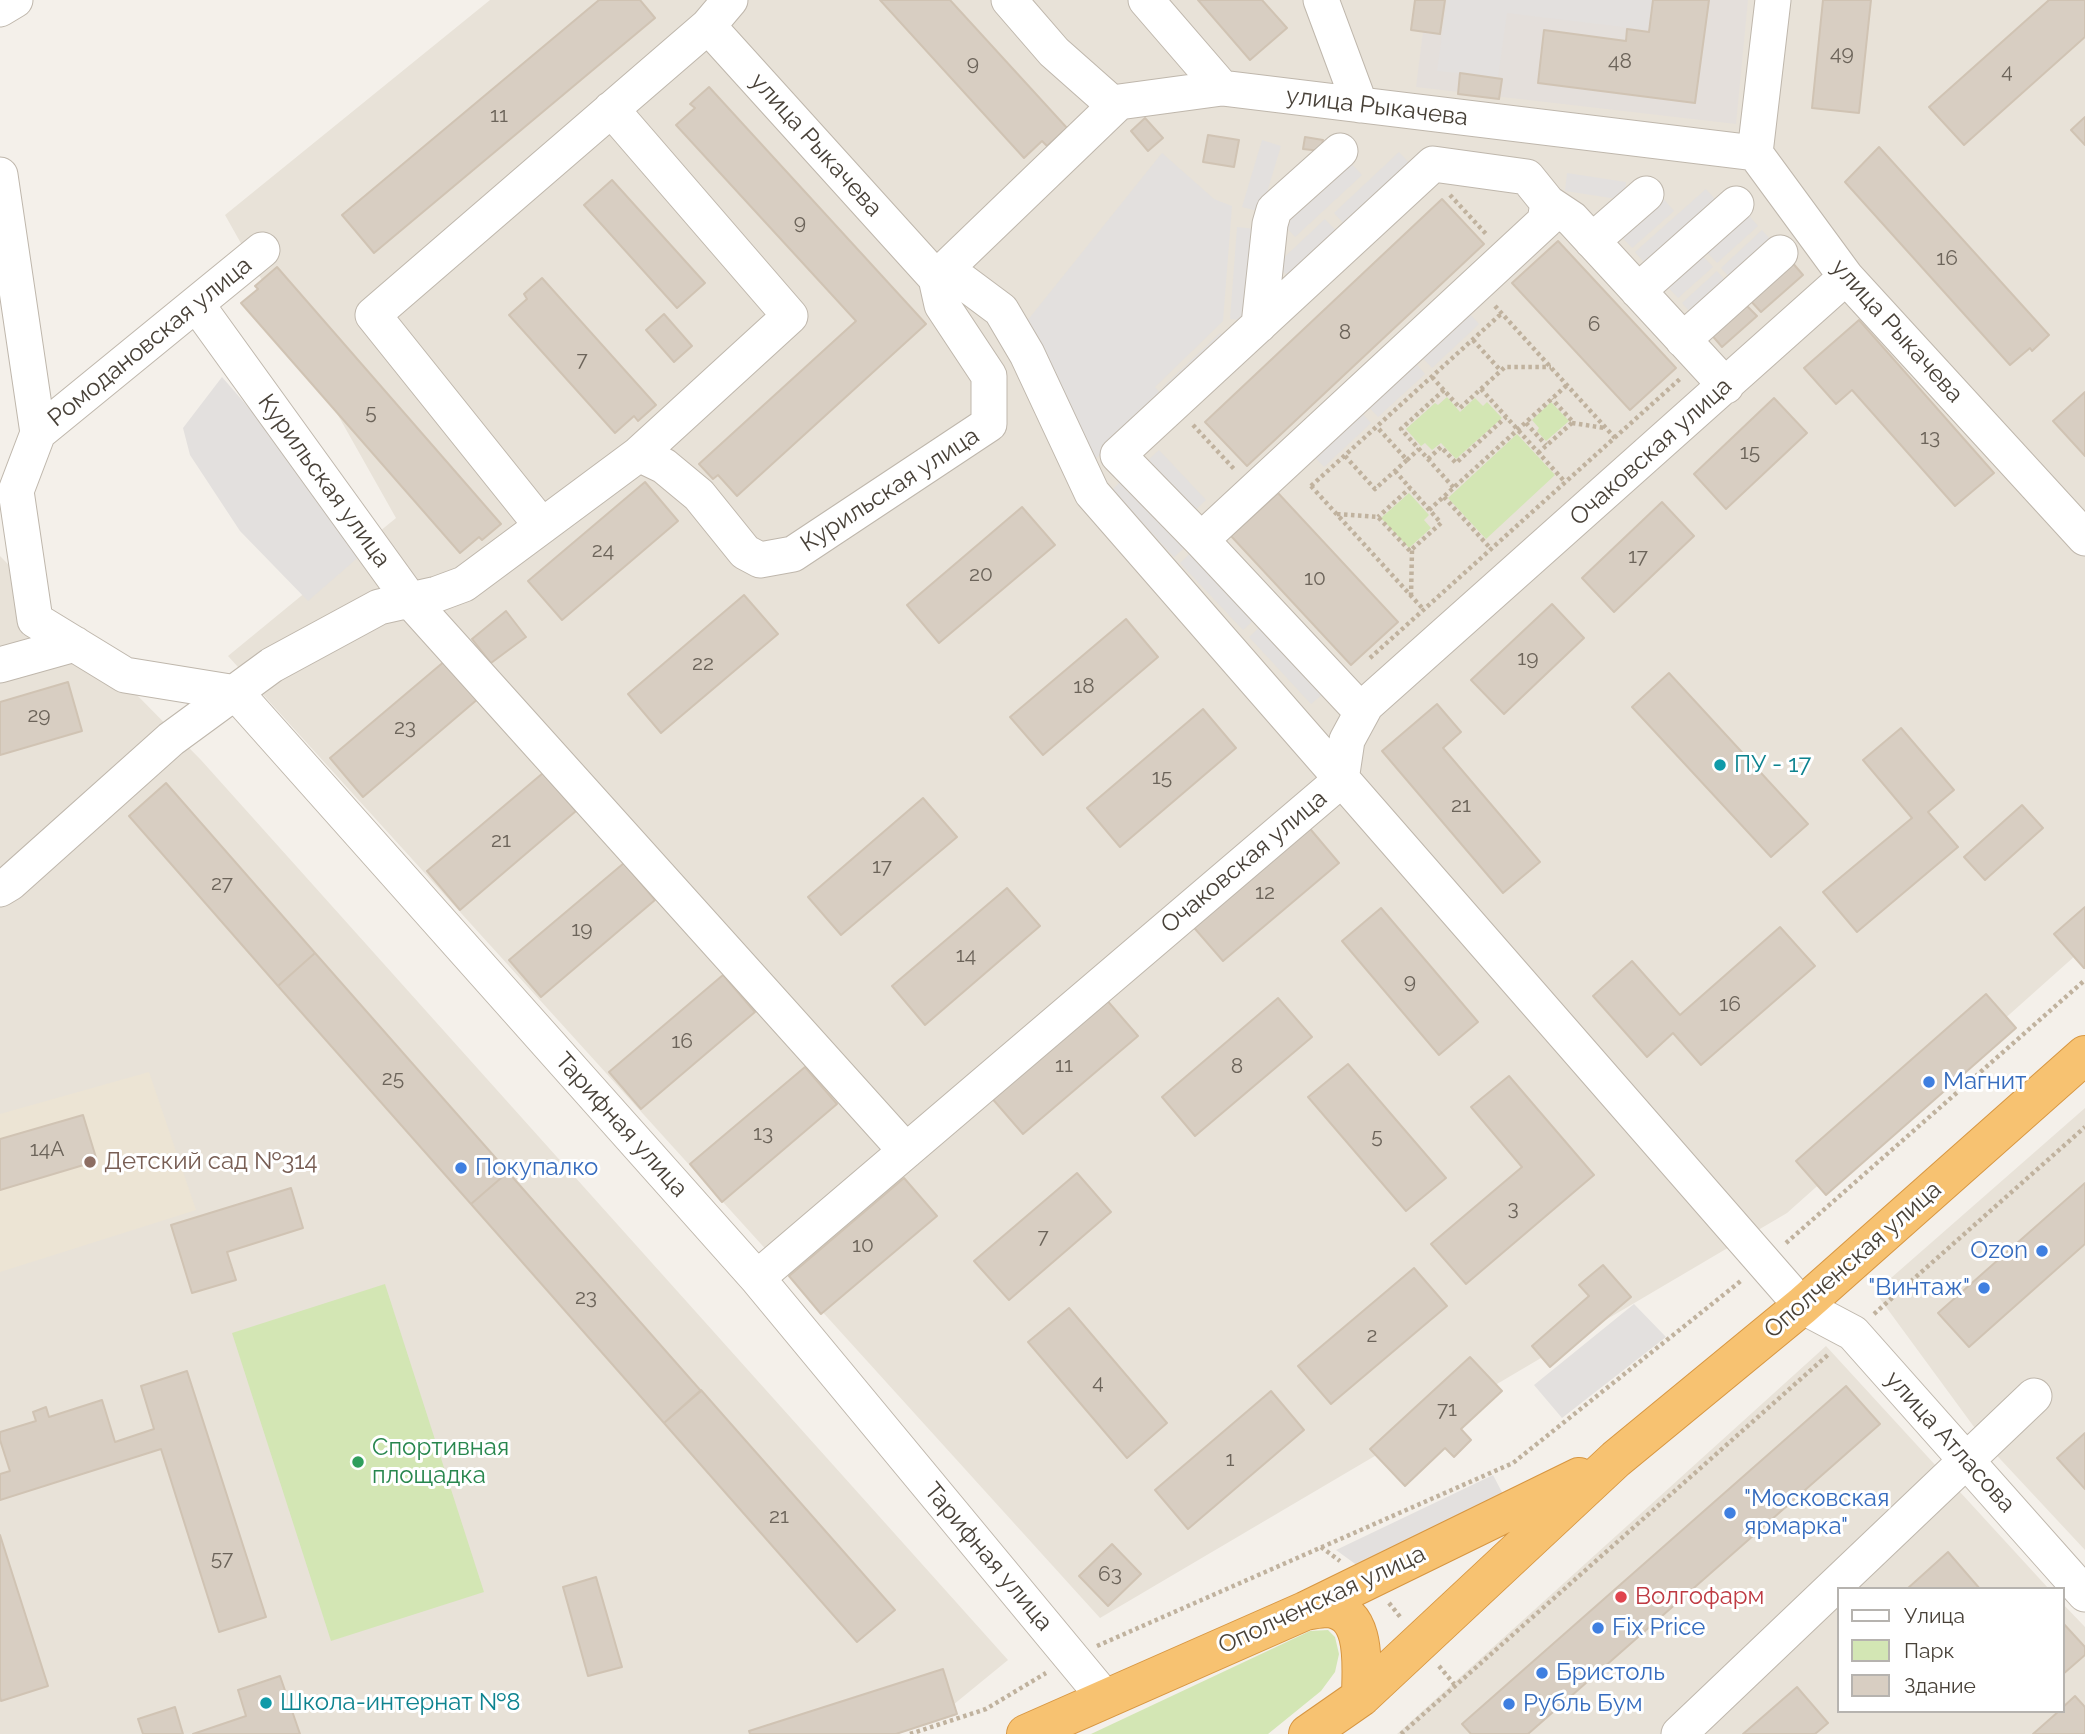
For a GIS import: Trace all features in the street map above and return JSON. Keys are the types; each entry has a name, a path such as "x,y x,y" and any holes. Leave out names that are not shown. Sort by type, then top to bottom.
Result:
{"highway":[{"name":"Ополченская улица","path":"1308,1734 1361,1697 1616,1459 1802,1306 2085,1055"},
{"name":"Ополченская улица","path":"1026,1734 1305,1611 1616,1459"},
{"path":"1305,1611 1328,1608 1341,1612 1352,1621 1360,1646 1361,1697"}],"street":[{"path":"0,9 15,0"},
{"path":"542,526 373,315 708,26 730,0"},
{"path":"936,278 1115,106 1054,52 1009,0"},
{"path":"1146,0 1222,88"},
{"path":"1321,0 1360,105"},
{"path":"1755,153 1773,0"},
{"name":"улица Рыкачева","path":"708,26 936,278"},
{"name":"улица Рыкачева","path":"1115,106 1119,102 1222,88 1755,153 1846,277 2085,538"},
{"path":"0,889 10,883 170,739 272,665 379,607 437,594 464,584 639,454 790,316 611,109"},
{"path":"1259,325 1270,224 1274,210 1339,151"},
{"path":"1362,712 1118,455 1426,170 1433,164 1527,177 1548,203 1572,219 1726,386"},
{"path":"0,175 38,433 8,490 35,620 125,675 236,693"},
{"path":"1592,242 1646,194"},
{"path":"1201,540 1545,221 1548,203"},
{"path":"1638,291 1735,204"},
{"name":"Ромодановская улица","path":"38,433 262,250"},
{"path":"1692,350 1780,253"},
{"path":"936,278 946,269 1001,310 1027,354 1092,493 1802,1306"},
{"name":"Очаковская улица","path":"757,1278 1341,780 1347,740 1366,705 1846,277"},
{"name":"Курильская улица","path":"639,454 664,466 699,495 744,552 760,560 793,554 989,424 989,376 942,305 936,278"},
{"name":"Курильская улица","path":"197,305 410,600 906,1151"},
{"path":"0,665 75,644"},
{"name":"Тарифная улица","path":"236,693 757,1278 1105,1698"},
{"name":"улица Атласова","path":"1802,1306 1853,1333 2085,1594"},
{"path":"1679,1734 2034,1396"}],"path":[{"path":"1426,170 1507,256"},
{"path":"1476,285 1615,438"},
{"path":"1311,486 1502,313"},
{"path":"1473,340 1501,371"},
{"path":"1338,687 1615,438 1692,350"},
{"path":"1432,377 1460,408 1505,367 1551,367"},
{"path":"1429,510 1567,385"},
{"path":"1481,389 1565,482"},
{"path":"1444,390 1401,429 1454,488"},
{"path":"1552,399 1572,423 1606,428"},
{"path":"1174,404 1254,490"},
{"path":"1427,459 1441,447 1456,463 1507,418"},
{"path":"1526,422 1546,445"},
{"path":"1538,453 1572,423"},
{"path":"1377,426 1407,460"},
{"path":"1345,456 1375,489 1419,449"},
{"path":"1287,460 1424,610"},
{"path":"1337,514 1378,517 1410,551 1441,523 1395,471"},
{"path":"1378,517 1410,488"},
{"path":"1444,496 1491,549"},
{"path":"1411,596 1412,549"},
{"path":"910,1734 986,1709 1072,1658 1513,1463 1764,1263 2085,980"},
{"path":"1401,1734 1454,1684 2085,1127"},
{"path":"1321,1548 1378,1588 1454,1684"}],"shaded area":[{"path":"490,0 2085,0 2085,947 1787,1213 1100,1618 228,656 396,518 225,215"},
{"path":"1427,0 1748,0 1736,124 1416,87"},
{"path":"1447,0 1652,0 1648,30 1507,13 1498,77 1437,71"},
{"path":"1262,140 1281,146 1261,212 1242,207"},
{"path":"1399,152 1410,164 1345,225 1334,213"},
{"path":"1162,153 1214,199 1232,206 1223,321 1155,387 1162,395 1087,467 1027,321"},
{"path":"1346,158 1362,175 1295,237 1280,220"},
{"path":"1567,173 1626,182 1624,200 1565,191"},
{"path":"1706,189 1719,204 1649,268 1635,252"},
{"path":"1661,196 1674,211 1632,248 1619,234"},
{"path":"1745,211 1758,226 1717,263 1704,249"},
{"path":"1325,219 1337,232 1289,277 1276,265"},
{"path":"1237,227 1256,229 1248,321 1230,319"},
{"path":"1762,230 1775,245 1734,282 1721,268"},
{"path":"1699,252 1713,267 1678,298 1665,284"},
{"path":"1717,271 1730,286 1695,317 1682,303"},
{"path":"1466,310 1479,324 1432,368 1419,354"},
{"path":"1220,333 1225,338 1168,392 1163,387"},
{"path":"1412,359 1425,374 1378,417 1365,403"},
{"path":"222,377 370,547 308,601 240,531 190,455 183,428"},
{"path":"1358,409 1371,423 1324,467 1311,453"},
{"path":"1159,450 1206,500 1188,517 1141,467"},
{"path":"1125,477 1188,545 1174,557 1112,490"},
{"path":"1194,550 1257,617 1243,630 1180,563"},
{"path":"0,556 201,760 1008,1660 953,1705 862,1734 0,1734"},
{"path":"1263,624 1325,692 1311,704 1249,637"},
{"name":"Детский сад №314","path":"149,1072 196,1210 0,1272 0,1114"},
{"path":"2085,1108 2085,1550 1988,1446 1875,1292"},
{"path":"1634,1304 1666,1337 1562,1418 1534,1385"},
{"path":"1826,1346 2047,1587 1836,1587 1836,1713 2064,1713 2064,1605 2085,1627 2085,1734 1397,1734"},
{"path":"1493,1475 1505,1498 1358,1566 1336,1550"}],"green space":[{"path":"1447,397 1460,412 1475,398 1483,406 1487,402 1502,418 1456,459 1441,443 1432,450 1425,443 1421,446 1406,429 1435,403 1438,405"},
{"path":"1551,402 1569,421 1546,441 1532,420"},
{"path":"1517,434 1555,475 1486,539 1448,498"},
{"path":"1409,493 1429,515 1424,520 1431,528 1409,548 1381,518"},
{"name":"Спортивная площадка","path":"385,1284 484,1592 331,1641 232,1333"},
{"path":"1328,1630 1335,1637 1339,1654 1335,1672 1321,1691 1268,1734 1091,1734 1310,1631"}],"building":[{"path":"599,0 640,0 655,18 374,253 342,215"},
{"path":"880,0 950,0 1067,128 1047,146 1042,141 1024,158"},
{"path":"1198,0 1262,0 1287,28 1250,60"},
{"path":"1415,0 1445,0 1440,34 1411,30"},
{"path":"1653,0 1709,0 1695,103 1538,83 1544,30 1626,41 1627,29 1649,32"},
{"path":"1823,0 1871,0 1859,113 1812,108"},
{"path":"2049,0 2085,0 2085,37 1964,145 1929,107"},
{"path":"1460,73 1502,79 1499,99 1458,94"},
{"path":"709,87 926,324 737,496 718,475 713,479 699,464 856,321 676,125 695,108 690,104"},
{"path":"2085,117 2085,145 2071,130"},
{"path":"1145,118 1163,138 1148,151 1131,131"},
{"path":"1208,135 1239,140 1234,167 1203,162"},
{"path":"1305,137 1323,140 1321,151 1303,149"},
{"path":"1879,147 2049,335 2032,351 2030,348 2010,365 1845,182"},
{"path":"612,180 705,283 677,308 584,205"},
{"path":"1442,199 1484,244 1247,466 1205,422"},
{"path":"1558,241 1676,368 1630,410 1512,283"},
{"path":"1791,261 1803,275 1761,312 1748,298"},
{"path":"277,267 501,524 482,540 479,537 460,553 241,303 258,289 255,286"},
{"path":"542,278 656,405 638,421 634,416 615,433 509,315 527,299 524,294"},
{"path":"1744,303 1757,316 1722,347 1710,333"},
{"path":"664,314 692,346 674,362 646,330"},
{"path":"1859,320 1994,473 1955,506 1852,390 1836,404 1804,368"},
{"path":"2085,392 2085,456 2053,421"},
{"path":"1774,398 1807,433 1726,509 1694,474"},
{"path":"645,482 678,521 562,620 528,581"},
{"path":"1278,493 1398,622 1351,665 1231,536"},
{"path":"1662,502 1694,536 1614,612 1582,578"},
{"path":"1022,507 1055,545 939,643 907,605"},
{"path":"744,595 778,634 661,733 628,694"},
{"path":"1552,604 1584,638 1504,714 1471,680"},
{"path":"506,611 526,637 491,663 472,639"},
{"path":"1126,619 1158,657 1043,755 1010,717"},
{"path":"446,660 479,698 363,797 330,758"},
{"name":"ПУ - 17","path":"1669,673 1808,824 1771,857 1632,707"},
{"path":"68,682 82,731 0,755 0,702"},
{"path":"1437,704 1461,732 1443,748 1540,862 1503,893 1382,751"},
{"path":"1203,709 1236,748 1120,847 1087,808"},
{"path":"1901,728 1954,790 1928,812 1958,847 1857,932 1823,892 1912,818 1863,760"},
{"path":"543,773 576,811 460,910 427,871"},
{"path":"166,783 315,953 278,986 129,816"},
{"path":"923,798 957,837 841,935 808,897"},
{"path":"2022,805 2043,828 1985,880 1964,857"},
{"path":"1306,824 1339,863 1223,961 1190,923"},
{"path":"624,863 655,900 541,997 509,960"},
{"path":"1007,888 1040,926 925,1025 892,986"},
{"path":"2085,907 2085,968 2084,968 2054,934"},
{"path":"1381,908 1478,1022 1439,1055 1342,941"},
{"path":"1780,927 1815,966 1701,1065 1673,1033 1647,1057 1593,996 1632,961 1680,1015"},
{"path":"315,953 508,1172 471,1204 278,986"},
{"path":"723,975 755,1012 641,1109 609,1072"},
{"path":"1986,994 2016,1028 1826,1195 1796,1161"},
{"path":"1105,998 1138,1036 1023,1134 990,1096"},
{"path":"1278,998 1312,1037 1195,1136 1162,1097"},
{"path":"1348,1064 1446,1178 1406,1211 1308,1097"},
{"path":"805,1067 837,1104 722,1202 690,1164"},
{"path":"1509,1076 1594,1175 1466,1284 1431,1244 1522,1167 1471,1107"},
{"path":"83,1115 97,1161 0,1190 0,1139"},
{"path":"508,1172 701,1391 664,1423 471,1204"},
{"path":"1077,1173 1111,1212 1009,1300 974,1261"},
{"path":"904,1178 937,1216 821,1314 789,1276"},
{"path":"2085,1183 2085,1244 1969,1347 1938,1313"},
{"path":"291,1188 303,1228 227,1252 236,1280 192,1293 171,1225"},
{"path":"1603,1265 1631,1297 1550,1367 1532,1346 1589,1296 1579,1285"},
{"path":"1414,1268 1447,1306 1331,1404 1298,1366"},
{"path":"1069,1308 1167,1423 1127,1458 1028,1342"},
{"path":"1470,1357 1502,1391 1461,1429 1471,1440 1454,1457 1445,1448 1405,1486 1370,1449"},
{"path":"187,1371 266,1617 219,1632 161,1449 0,1500 0,1474 10,1471 0,1432 36,1421 33,1412 46,1407 49,1417 102,1400 115,1442 154,1429 141,1386"},
{"path":"1846,1386 1880,1424 1528,1734 1471,1734 1462,1724"},
{"path":"701,1390 895,1610 857,1642 664,1423"},
{"path":"1271,1391 1304,1430 1188,1529 1155,1490"},
{"path":"2085,1433 2085,1489 2057,1458"},
{"path":"0,1535 48,1686 1,1701 0,1697"},
{"path":"1112,1544 1141,1574 1108,1606 1079,1576"},
{"path":"1948,1552 1978,1587 1909,1587"},
{"path":"596,1577 622,1667 588,1676 563,1587"},
{"path":"2064,1624 2085,1647 2085,1655 2064,1673"},
{"path":"943,1669 957,1714 896,1734 750,1734 749,1731"},
{"name":"Школа-интернат №8","path":"280,1676 300,1734 193,1734 246,1716 238,1690"},
{"path":"1797,1687 1828,1723 1815,1734 1743,1734"},
{"path":"2075,1696 2085,1707 2085,1734 2033,1734 2057,1713 2064,1713 2064,1706"},
{"path":"175,1707 183,1734 143,1734 138,1719"}],"place":[{"name":"ПУ - 17","path":"1720,765"},
{"name":"Магнит","path":"1929,1082"},
{"name":"Детский сад №314","path":"90,1162"},
{"name":"Покупалко","path":"461,1168"},
{"name":"Ozon","path":"2042,1251"},
{"name":"\"Винтаж\"","path":"1984,1288"},
{"name":"Спортивная площадка","path":"358,1462"},
{"name":"\"Московская ярмарка\"","path":"1730,1513"},
{"name":"Волгофарм","path":"1621,1597"},
{"name":"Fix Price","path":"1598,1628"},
{"name":"Бристоль","path":"1542,1673"},
{"name":"Школа-интернат №8","path":"266,1703"},
{"name":"Рубль Бум","path":"1509,1704"}]}
